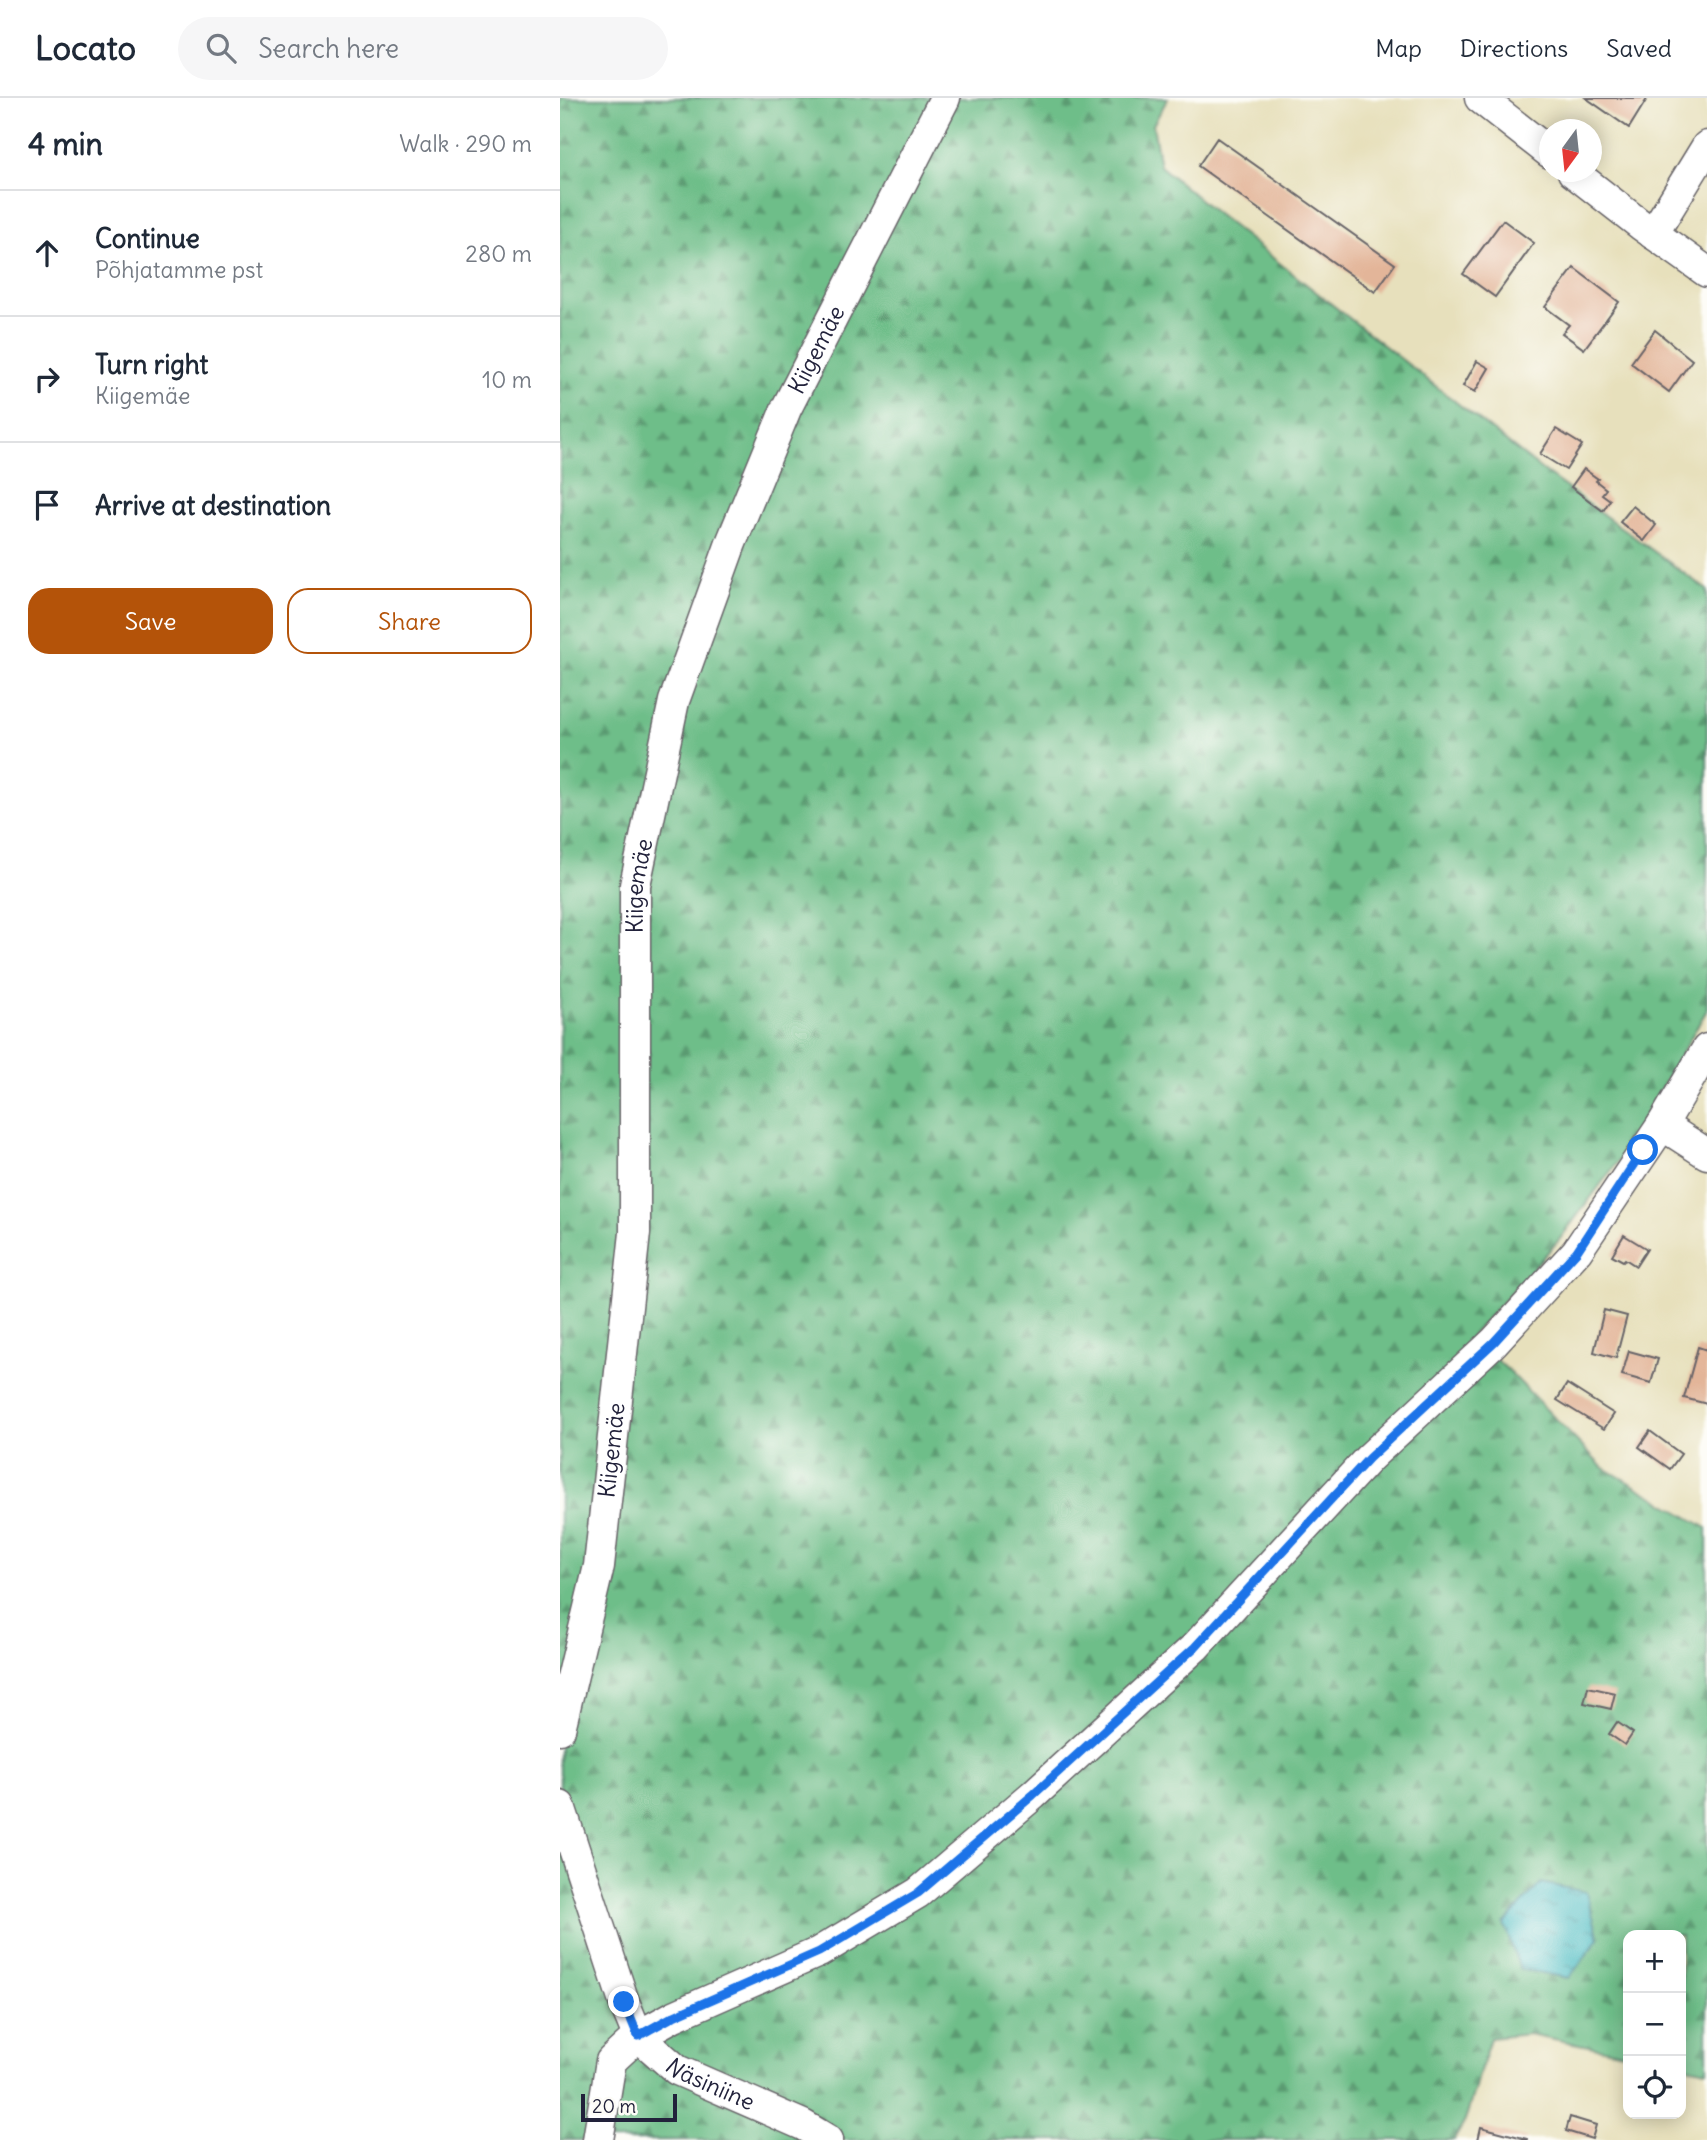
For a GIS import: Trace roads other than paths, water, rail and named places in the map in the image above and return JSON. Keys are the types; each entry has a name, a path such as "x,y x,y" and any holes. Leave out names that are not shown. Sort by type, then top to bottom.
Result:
{"street":[{"name":"Kiigemäe","path":"560,1730 601,1552 635,1233 635,885 674,701 731,543 786,409 945,98"},
{"path":"1480,98 1539,145"},
{"path":"1653,234 1707,146"},
{"path":"1586,182 1707,272"},
{"path":"598,2140 611,2061 638,2036 674,2016 819,1952 918,1893 1033,1795 1195,1647 1369,1458 1494,1342 1577,1251 1662,1125 1707,1049"},
{"path":"1662,1125 1707,1154"},
{"path":"560,1806 624,2002 638,2036"},
{"name":"Näsiniine","path":"638,2036 677,2070 803,2125 828,2140"}],"water":[{"path":"1541,1883 1586,1892 1599,1938 1569,1978 1520,1969 1504,1924"}]}
